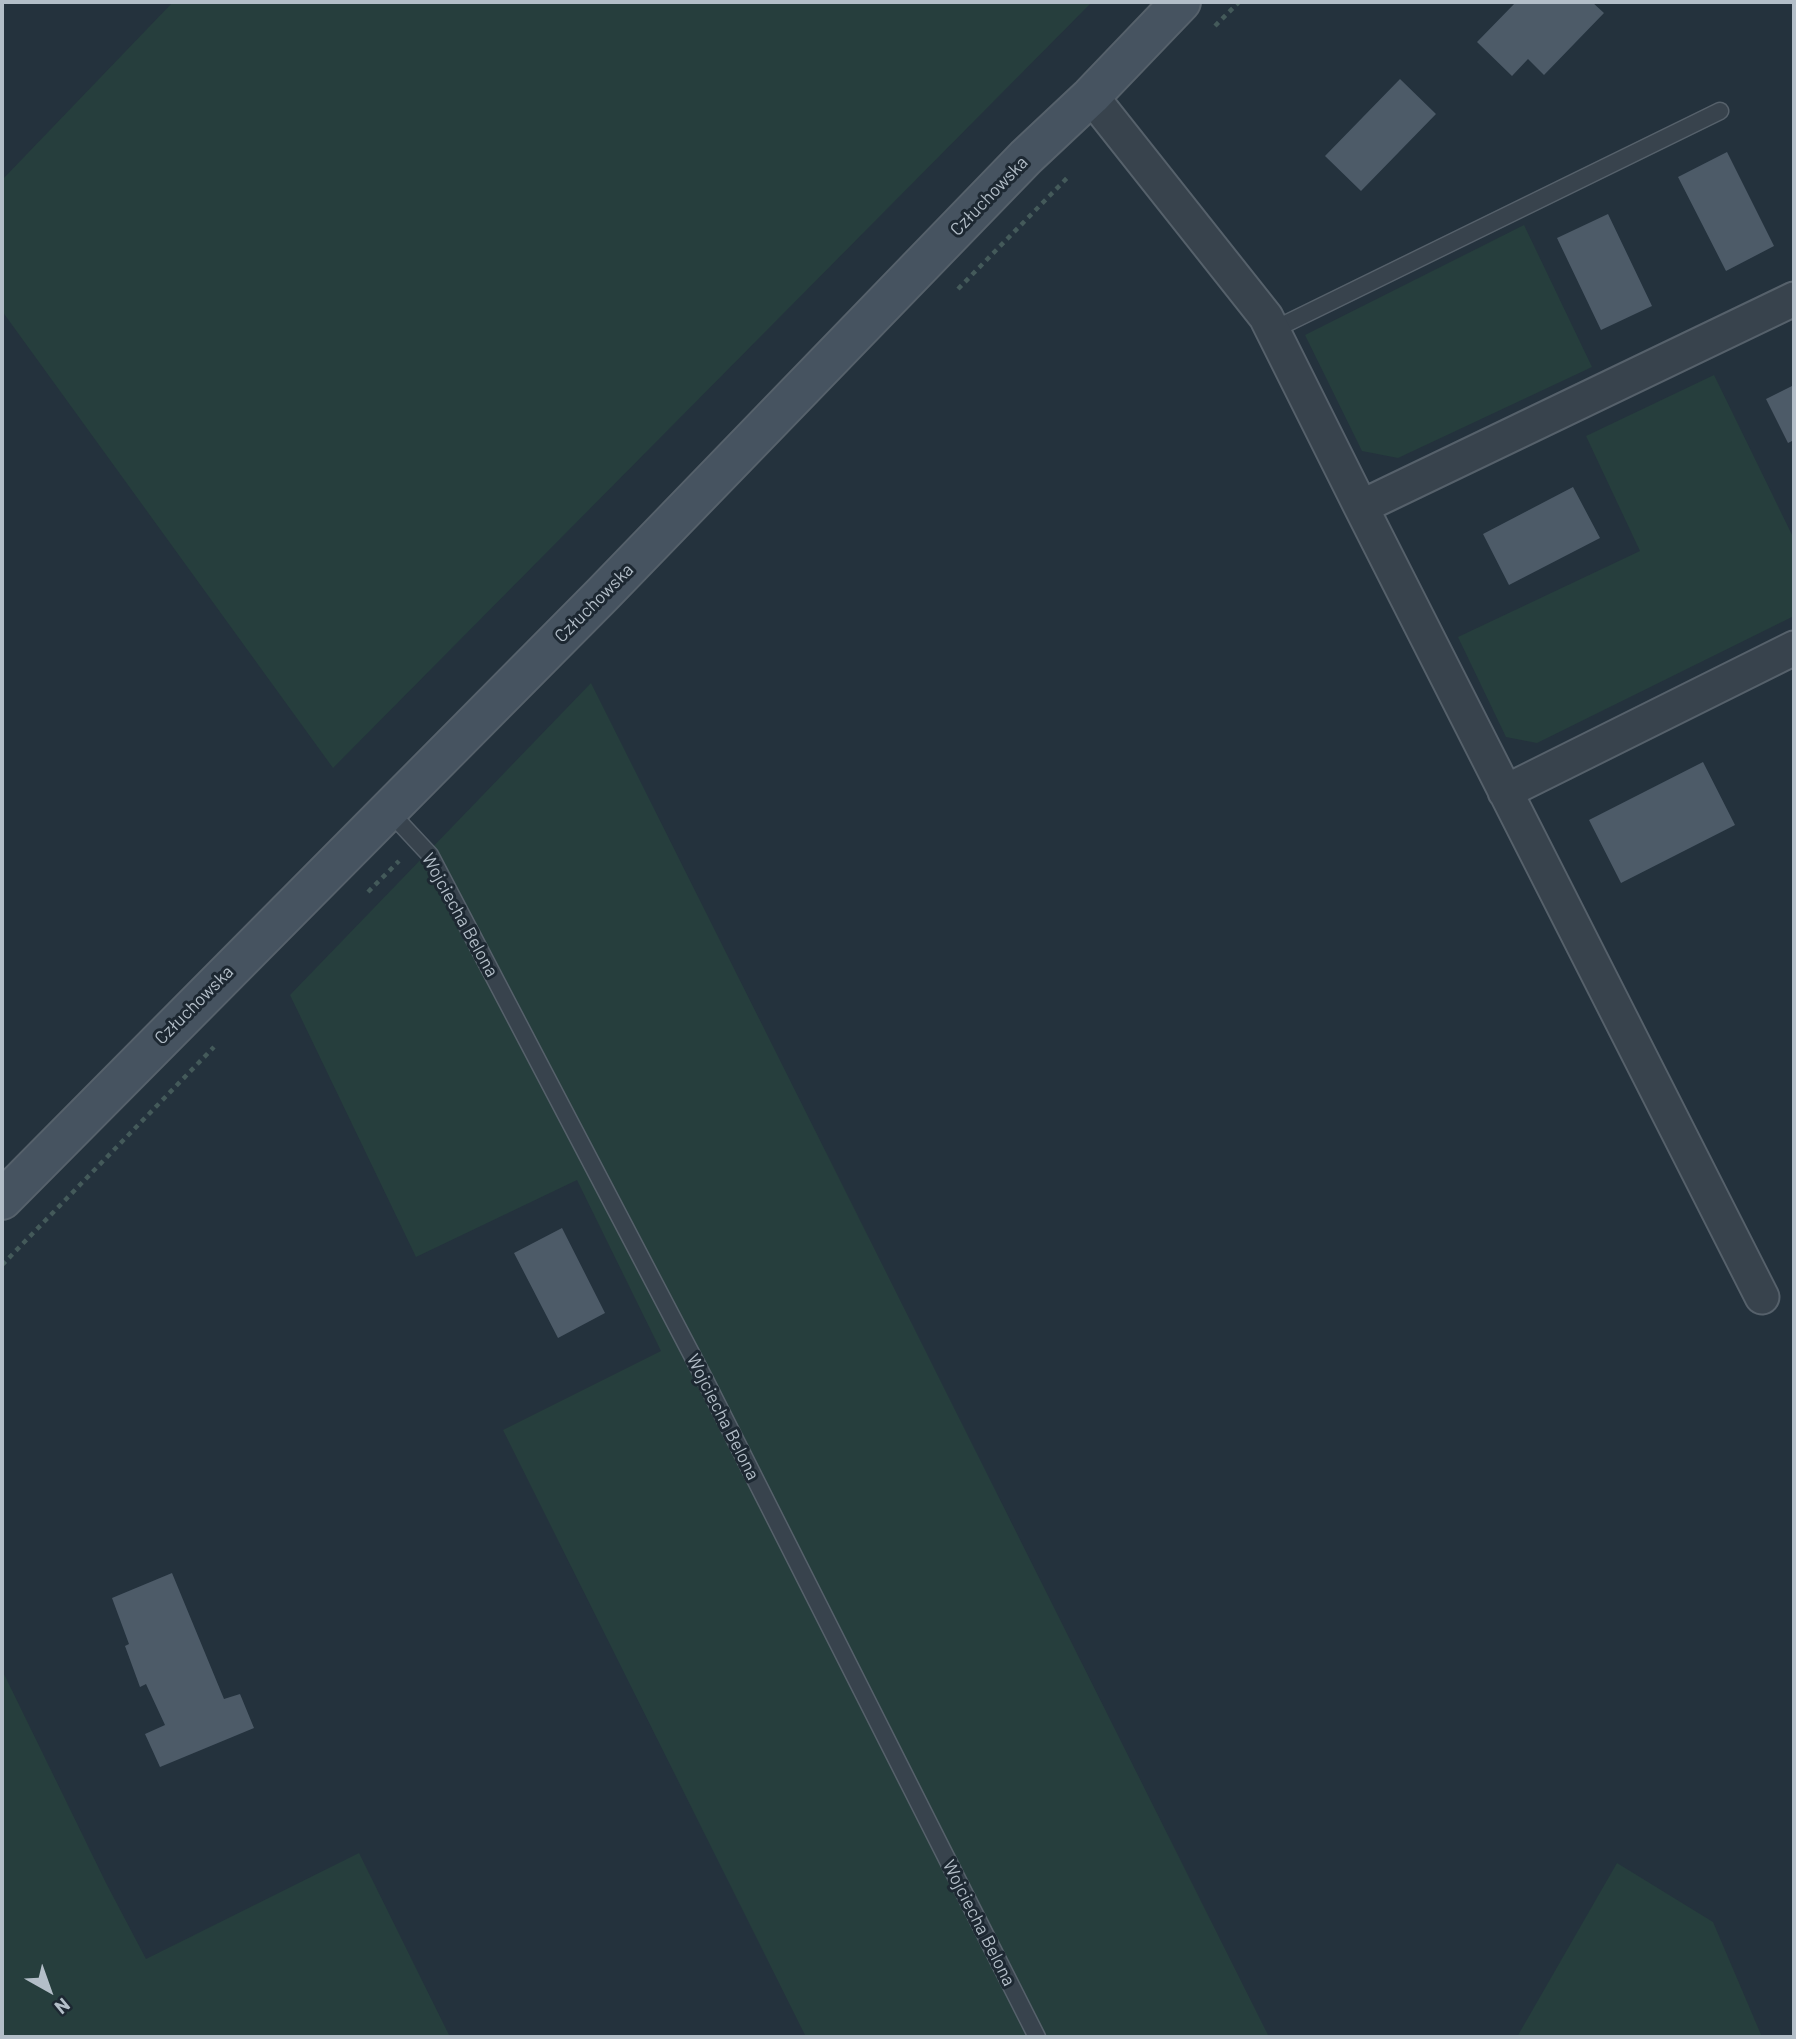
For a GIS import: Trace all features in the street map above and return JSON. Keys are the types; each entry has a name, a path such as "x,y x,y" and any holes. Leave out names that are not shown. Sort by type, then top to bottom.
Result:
{"main road":[{"name":"Człuchowska","path":"2,1200 603,594 1026,157 1091,96 1181,2"}],"street":[{"path":"1091,96 1266,317 1762,1297"},
{"path":"1361,507 1794,299"},
{"path":"1505,792 1794,648"}],"lane":[{"path":"1273,330 1720,111"},
{"name":"Wojciecha Belona","path":"388,810 430,855 704,1378 1037,2037"}],"green space":[{"path":"173,2 1092,2 333,768 2,311 2,180"},
{"path":"1524,225 1592,367 1398,458 1362,451 1305,335"},
{"path":"1714,375 1794,539 1794,616 1537,743 1506,737 1458,637 1640,551 1586,436"},
{"path":"591,683 1269,2037 806,2037 503,1430 661,1351 577,1180 416,1257 290,995"},
{"path":"2,1670 146,1959 359,1853 450,2037 2,2037"},
{"path":"1617,1863 1713,1922 1762,2037 1517,2037"}],"building":[{"path":"1516,2 1592,2 1604,13 1544,75 1528,59 1512,76 1477,42"},
{"path":"1400,79 1436,114 1361,191 1325,156"},
{"path":"1727,152 1774,246 1726,271 1678,177"},
{"path":"1608,214 1652,306 1601,330 1557,238"},
{"path":"1794,385 1794,440 1788,443 1766,399"},
{"path":"1573,487 1600,538 1509,585 1483,534"},
{"path":"1703,762 1735,825 1621,883 1589,820"},
{"path":"562,1228 605,1313 558,1338 514,1253"},
{"path":"172,1573 224,1699 240,1694 254,1728 160,1767 145,1734 165,1725 146,1684 140,1687 125,1646 129,1644 112,1598"}]}
